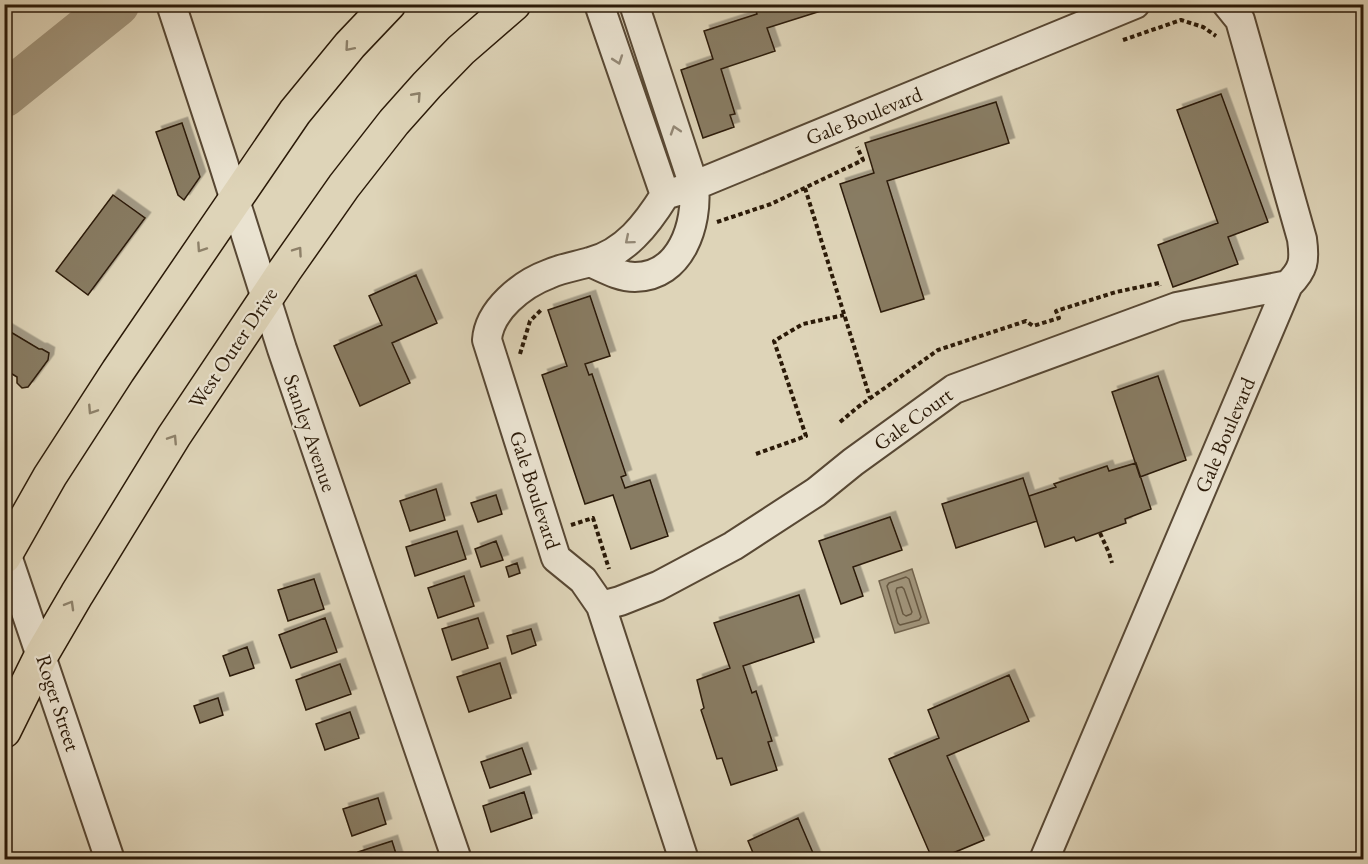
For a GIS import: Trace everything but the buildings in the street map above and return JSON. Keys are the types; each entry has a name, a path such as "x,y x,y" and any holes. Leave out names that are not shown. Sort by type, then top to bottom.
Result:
{"main road":[{"path":"5,552 50,476 118,370 295,112 350,45 389,4"},
{"name":"West Outer Drive","path":"4,731 42,654 77,594 174,436 285,270 338,195 394,122 462,50 514,4"}],"street":[{"name":"Stanley Avenue","path":"171,4 282,349 457,860"},
{"path":"598,4 665,195"},
{"path":"590,262 613,273 632,277 660,272 674,260 686,243 693,221 696,201 694,186 634,4"},
{"name":"Gale Boulevard","path":"684,860 601,606 583,580 556,558 486,340 487,330 494,316 505,303 524,288 548,274 602,259 619,248 638,233 651,218 665,195 694,186 1135,4"},
{"name":"Gale Boulevard","path":"1044,860 1288,285 1303,266 1302,238 1240,21 1227,4"},
{"name":"Gale Court","path":"601,606 658,586 733,546 816,492 954,389 1177,307 1288,285"},
{"name":"Roger Street","path":"5,552 42,654 110,860"}],"path":[{"path":"1114,43 1181,20 1203,27 1216,35 1220,44"},
{"path":"710,224 771,204 863,160 856,146"},
{"path":"805,188 870,398"},
{"path":"840,422 938,350 1026,321 1033,326 1059,318 1056,311 1116,292 1159,283 1160,292"},
{"path":"520,354 530,321 545,305"},
{"path":"756,454 806,436 774,341 802,324 844,315"},
{"path":"568,515 571,525 593,518 612,579"},
{"path":"1100,533 1112,563"}],"water":[{"path":"912,569 929,623 895,633 879,581"}],"waterway":[{"path":"4,95 117,4"}]}
